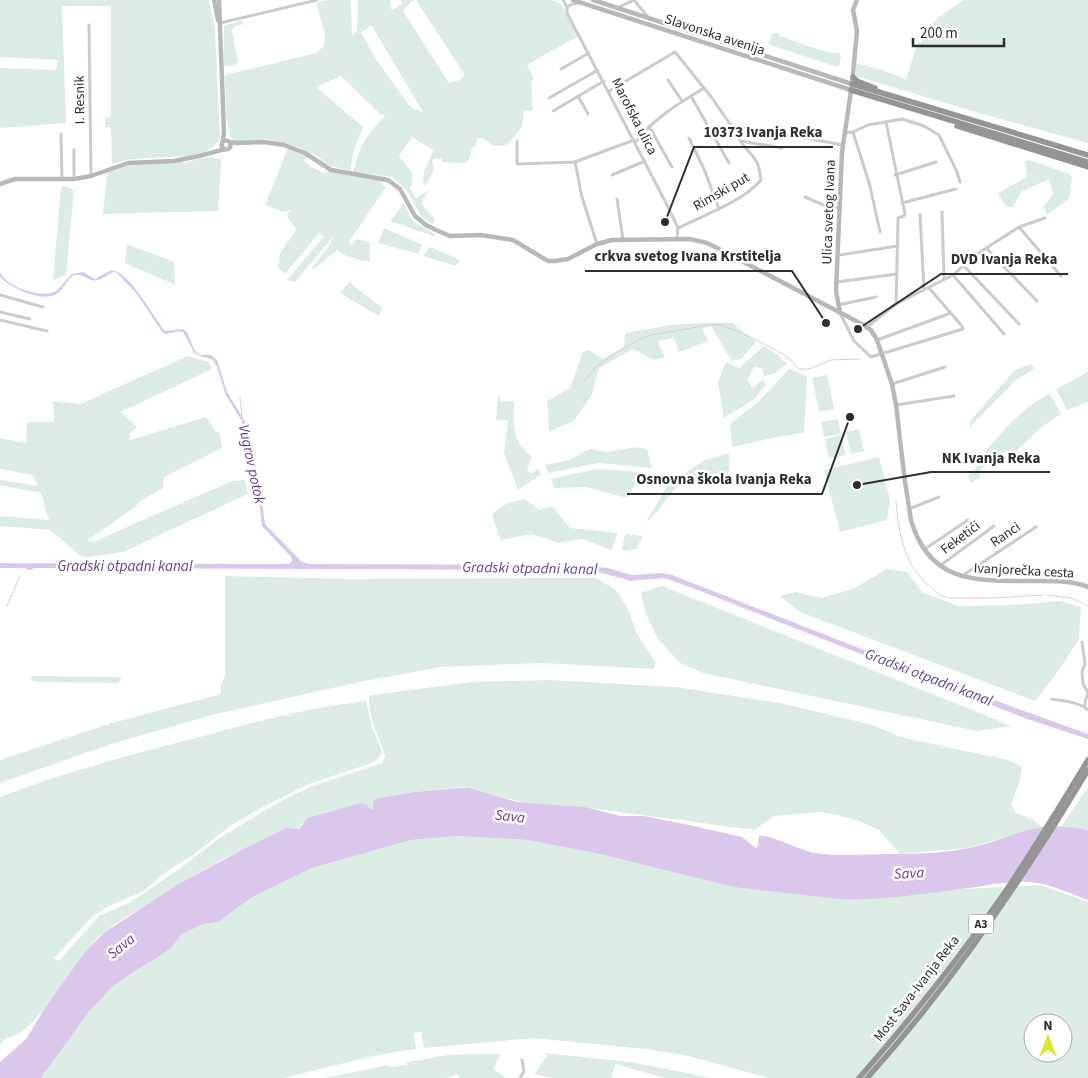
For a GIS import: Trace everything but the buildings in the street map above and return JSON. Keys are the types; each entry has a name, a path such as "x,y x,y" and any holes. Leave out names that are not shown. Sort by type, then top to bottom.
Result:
{"highway":[{"path":"853,74 857,81 874,87 882,94"},
{"path":"852,87 882,94 1075,152 1080,151 1088,154"},
{"path":"852,87 937,116 1088,162"},
{"path":"937,116 942,121 974,132 1086,167"},
{"name":"Most Sava-Ivanja Reka","path":"859,1078 964,949 1033,849 1088,760"},
{"name":"Most Sava-Ivanja Reka","path":"867,1078 912,1025 997,913 1040,849 1088,770"}],"main road":[{"path":"214,0 219,24"},
{"path":"219,0 225,146"},
{"name":"Slavonska avenija","path":"573,0 852,87"},
{"name":"Slavonska avenija","path":"593,0 839,80 852,87"},
{"name":"Ulica svetog Ivana","path":"840,312 837,282 843,145 852,87 858,26 853,8 857,0"},
{"path":"839,80 853,74"},
{"path":"0,184 22,179 74,179 91,176 128,163 164,162 208,154 225,146 231,146 224,132"},
{"name":"Ivanjorečka cesta","path":"225,146 230,141 237,144 248,142"},
{"name":"Ivanjorečka cesta","path":"225,146 248,142 284,145 305,152 331,170 390,181 401,191 415,216 426,225 447,235 478,234 513,240 544,259 555,262 568,259 597,244 612,240 677,238 699,240 713,245 867,327 877,340 892,384 909,509 915,535 924,549 940,566 964,578 1060,581 1088,587"}],"street":[{"path":"219,24 317,0"},
{"name":"Marofska ulica","path":"563,0 567,7 567,13 604,81 678,228"},
{"path":"617,8 634,0 650,19"},
{"path":"567,7 572,4 583,3"},
{"name":"I. Resnik","path":"89,25 91,176"},
{"name":"Rimski put","path":"609,91 675,52 730,124 736,127 736,134 740,141 757,162 761,180 756,186 719,209 678,228"},
{"path":"561,69 589,53"},
{"path":"550,98 598,70"},
{"path":"668,80 682,102"},
{"path":"553,111 604,81"},
{"path":"517,141 517,164 575,162 634,141 649,126 704,88"},
{"path":"578,96 588,114"},
{"path":"691,96 729,163"},
{"path":"844,133 886,122 906,120 924,126 937,133 960,182"},
{"path":"886,122 904,214 904,216 898,218 896,304"},
{"path":"649,126 672,167"},
{"path":"736,127 843,145"},
{"path":"853,132 870,186 880,232"},
{"name":"I. Resnik","path":"61,134 62,180"},
{"path":"688,138 704,169 719,209"},
{"path":"740,141 782,148"},
{"path":"74,150 74,179"},
{"path":"612,175 645,161"},
{"path":"575,162 582,197 597,244"},
{"path":"895,175 936,162"},
{"path":"902,203 956,189"},
{"path":"805,197 828,207 840,208"},
{"path":"617,199 623,240"},
{"path":"942,212 944,281"},
{"path":"920,214 924,290"},
{"path":"867,327 896,304 953,276 974,256 1020,227 1045,218"},
{"path":"1020,227 1061,276"},
{"path":"677,238 678,228"},
{"path":"838,255 898,246"},
{"path":"987,249 1037,301"},
{"path":"964,266 1019,324"},
{"path":"837,282 897,274"},
{"path":"953,276 1004,334"},
{"path":"840,312 854,342 871,357 963,329 928,288"},
{"path":"0,295 43,306"},
{"path":"838,306 876,297"},
{"path":"0,312 30,319"},
{"path":"877,340 951,313"},
{"path":"0,320 47,331"},
{"path":"892,384 945,366"},
{"path":"896,405 954,396"},
{"path":"909,509 938,497"},
{"path":"924,549 968,520"},
{"name":"Feketići","path":"940,566 994,526"},
{"name":"Ranci","path":"964,578 965,574 1036,527"},
{"path":"1082,642 1085,664 1082,672 1083,683 1088,693 1085,702 1087,708"},
{"path":"1052,699 1068,701 1087,708"},
{"path":"520,1078 524,1071 522,1060"}],"shaded area":[{"path":"0,0 209,0 215,30 220,140 207,151 190,156 131,159 112,164 111,127 105,127 105,118 111,117 111,6 62,6 66,123 0,128 0,68 56,70 58,60 0,57"},
{"path":"327,0 351,0 352,36 357,31 358,0 391,0 390,7 392,10 402,4 401,0 416,0 551,0 562,5 578,36 527,65 534,79 531,81 533,110 524,111 522,127 507,145 494,146 482,138 477,139 469,160 464,163 442,162 442,159 435,158 432,160 433,170 431,177 423,185 424,171 433,150 412,137 399,156 412,174 410,188 416,198 428,191 421,203 434,218 434,224 422,218 407,191 392,177 353,172 364,141 385,116 380,114 341,76 316,87 363,127 354,149 350,171 328,165 317,156 298,147 266,139 237,142 230,137 226,115 225,75 316,53 324,46 325,35 316,3","holes":["416,0 464,76 460,80 449,83 403,11 411,2","372,26 423,112 412,108 408,104 376,59 361,32"]},
{"path":"964,0 1088,0 1088,143 856,76 856,63 906,79 918,42 921,43 928,29 938,18"},
{"path":"242,20 243,24 234,27 232,31 238,61 236,65 224,65 224,26"},
{"path":"780,33 779,36 818,49 839,53 841,55 840,64 837,67 770,45 772,34"},
{"path":"288,148 307,156 304,161 311,167 326,174 331,171 381,180 381,183 386,187 349,242 353,245 356,239 370,243 370,262 348,257 337,250 314,269 312,268 328,248 334,235 295,282 287,280 324,237 319,233 285,274 277,266 280,254 296,230 287,216 289,211 294,213 289,210 283,212 265,205"},
{"path":"209,157 221,159 218,211 103,214 107,173 123,166 182,162 185,164 186,162"},
{"path":"1029,160 1069,174 1072,177 1069,199 1047,215 1044,206 1053,194 1049,179 1021,192 1013,207 1006,207 998,193 1027,177 1025,161"},
{"path":"64,186 74,190 66,275 53,280 61,187"},
{"path":"404,203 412,220 435,234 433,236 390,221"},
{"path":"384,228 422,245 418,254 378,243"},
{"path":"127,244 174,262 175,285 125,263"},
{"path":"430,247 460,260 456,266 423,256"},
{"path":"349,282 382,308 379,316 340,293"},
{"path":"733,323 756,342 741,359 732,361 711,326 702,329 709,341 679,352 674,338 657,341 665,357 654,360 633,349 599,368 592,394 574,421 549,432 547,401 570,388 583,352 588,350 603,359 624,347 625,333 671,325"},
{"path":"764,346 778,355 787,364 775,373 764,376 762,368 754,367 748,379 752,388 763,379 766,385 753,400 724,418 718,382 726,362 739,368"},
{"path":"188,356 209,362 212,369 121,412 137,427 130,433 130,440 206,417 220,434 222,448 164,477 163,488 140,501 135,507 88,540 93,542 232,481 245,480 248,494 123,552 89,557 82,557 50,530 0,526 0,516 49,520 41,493 0,485 0,480 38,486 33,475 0,469 0,438 26,443 27,422 54,422 53,401 80,404"},
{"path":"1031,364 1034,369 1016,380 970,427 970,421 1015,370"},
{"path":"789,369 807,376 804,433 732,447 730,424 758,402"},
{"path":"1088,372 1088,402 1067,410 1056,389"},
{"path":"827,375 834,409 819,412 812,378"},
{"path":"498,394 502,402 514,401 515,432 520,445 532,456 527,470 532,474 538,468 541,474 518,490 504,453 508,420 496,420"},
{"path":"1050,394 1061,414 1039,429 1012,455 1006,450 979,471 980,477 971,483 968,476 977,467 976,461 1019,415"},
{"path":"838,419 841,434 824,437 821,422"},
{"path":"859,429 864,451 851,454 846,432"},
{"path":"841,435 846,455 829,459 825,439"},
{"path":"636,447 647,449 652,468 599,463 548,473 545,465 569,460 589,449 607,452"},
{"path":"729,453 729,472 700,476 679,485 658,511 646,522 668,485 703,461"},
{"path":"879,457 890,500 887,520 840,532 824,470"},
{"path":"596,469 642,472 627,498 586,487 555,488 551,479"},
{"path":"524,499 540,510 552,506 570,528 618,533 611,550 583,539 559,543 531,534 500,540 492,514 506,504"},
{"path":"625,534 643,536 636,549 623,551"},
{"path":"887,569 907,572 923,593 959,606 1012,605 1059,601 1081,607 1079,639 1059,670 1035,701 800,612 780,596 795,592 822,598 855,588"},
{"path":"225,576 351,579 596,578 616,590 627,607 637,634 656,663 653,669 542,663 441,667 355,683 212,715 108,745 0,783 0,760 112,723 221,694 221,685 225,675"},
{"path":"662,586 1012,726 977,731 703,673 680,663 658,639 646,614 641,593"},
{"path":"32,676 122,677 117,683 35,682 31,680"},
{"path":"550,680 676,687 780,703 873,725 900,737 1008,760 1022,767 1019,784 1011,804 1016,813 1032,819 1042,827 967,848 900,854 879,830 854,819 821,812 774,816 755,830 574,806 525,803 463,787 379,798 373,801 373,809 364,803 327,812 303,822 297,830 293,828 247,847 197,874 120,921 107,930 86,951 54,997 29,1025 17,1034 6,1038 0,1045 0,797 99,764 149,750 283,716 324,707 366,701 372,727 382,752 378,759 372,763 309,784 230,826 193,855 166,872 142,892 107,907 92,917 54,958 59,961 99,916 131,902 182,867 218,839 281,801 310,787 382,763 385,756 370,712 369,697 372,695 472,682"},
{"path":"1088,787 1088,831 1061,827"},
{"path":"458,836 529,840 757,889 855,899 960,889 1041,885 1088,902 1088,1078 769,1078 688,1056 645,1049 534,1038 424,1048 421,1032 414,1033 416,1049 382,1054 283,1078 41,1078 88,1013 112,987 171,948 181,935 203,924 218,922 251,898 312,868 411,840"},
{"path":"544,1053 631,1062 711,1078 665,1078 615,1064 611,1078 553,1078 534,1074 547,1056"},
{"path":"501,1054 493,1069 506,1078 460,1078 457,1074 447,1078 325,1078 389,1065 390,1067 407,1065 407,1062 448,1055"}],"water":[{"path":"111,270 118,272 126,278 165,331 183,329 187,332 197,353 211,355 217,360 227,392 246,423 250,452 258,473 265,524 302,562 309,564 579,565 607,568 632,575 662,573 672,575 972,692 1088,734 1088,739 1027,719 664,578 631,581 602,573 559,570 34,568 31,570 26,568 0,568 0,563 289,564 292,561 291,557 262,526 256,478 245,448 242,421 226,396 213,360 195,354 183,332 163,333 136,293 116,272 95,281 81,275 74,275 58,293 44,297 19,290 0,277 0,272 16,287 42,294 56,291 72,274 83,272 95,279"},
{"name":"Sava","path":"469,788 517,802 585,807 621,816 644,816 689,825 742,837 756,848 759,836 763,836 810,852 828,854 945,852 977,846 1043,827 1058,826 1084,829 1088,831 1088,900 1050,886 1029,882 1003,883 889,898 840,899 734,887 600,854 528,840 458,836 411,840 312,868 251,898 218,922 203,924 181,935 171,948 112,987 88,1013 41,1078 0,1078 0,1062 26,1039 45,1008 85,952 105,932 177,885 247,847 287,828 299,829 307,818 361,803 373,809 373,801 379,798 414,792"}],"waterway":[{"path":"583,383 596,367 615,353 641,339 651,335 715,324 732,329 766,345 791,360 799,369 809,369 831,360 859,359"},
{"path":"240,397 242,416"},
{"path":"896,501 901,536 908,557 920,576 939,594 952,598 1043,595"},
{"path":"7,606 20,576"},
{"path":"1047,595 1071,598 1088,606"}],"place":[{"name":"10373 Ivanja Reka","path":"665,222"},
{"name":"crkva svetog Ivana Krstitelja","path":"826,323"},
{"name":"DVD Ivanja Reka","path":"858,329"},
{"name":"Osnovna škola Ivanja Reka","path":"850,417"},
{"name":"NK Ivanja Reka","path":"857,485"}],"water label":[{"name":"Vugrov potok","path":"252,464"},
{"name":"Gradski otpadni kanal","path":"125,566"},
{"name":"Gradski otpadni kanal","path":"530,568"},
{"name":"Gradski otpadni kanal","path":"929,677"}]}
